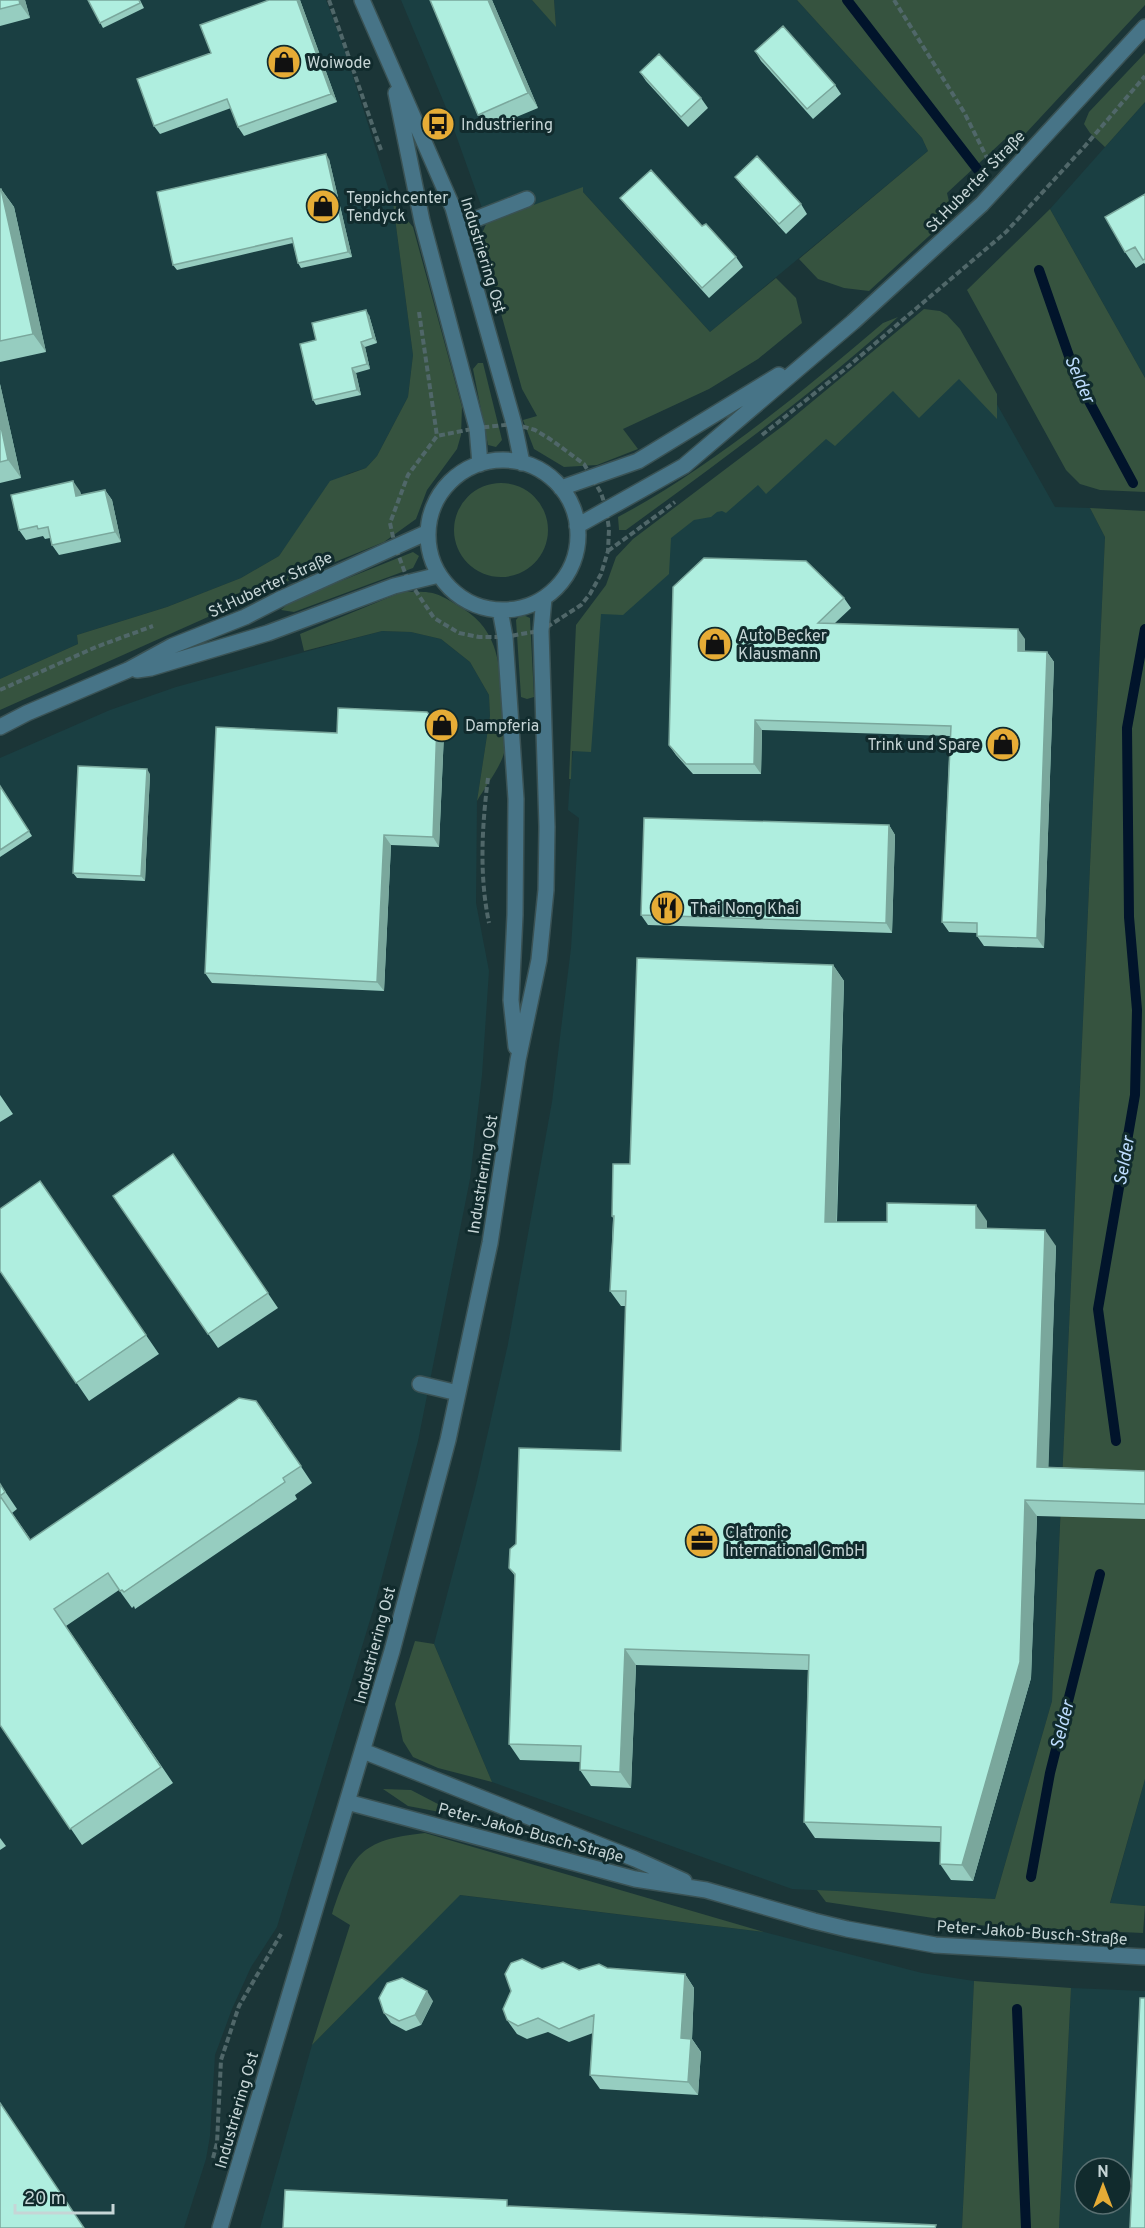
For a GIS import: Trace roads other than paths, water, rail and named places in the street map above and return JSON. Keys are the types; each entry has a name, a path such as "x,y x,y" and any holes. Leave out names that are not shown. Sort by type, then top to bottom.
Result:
{"street":[{"name":"Industriering Ost","path":"362,0 453,208 514,424 522,463"},
{"name":"St.Huberter Straße","path":"578,526 684,466 820,350 982,204 1145,27"},
{"name":"Industriering Ost","path":"390,64 422,220 477,428 480,464"},
{"path":"458,226 527,199"},
{"name":"St.Huberter Straße","path":"561,488 638,461 820,350"},
{"path":"508,461 522,463 550,477 561,488 574,512 578,526 578,543 571,567 557,587 544,598 530,605 500,610 482,607 465,600 439,575 429,547 428,532 435,506 449,483 480,464 508,461"},
{"name":"St.Huberter Straße","path":"0,727 27,713 128,670 172,646 245,617 428,532"},
{"name":"St.Huberter Straße","path":"128,670 151,668 258,636 393,586 439,575"},
{"name":"Industriering Ost","path":"220,2228 363,1751 420,1544 458,1393 490,1244 518,1060 539,960 546,890 547,827 541,631 544,598"},
{"name":"Industriering Ost","path":"500,610 505,637 516,799 511,1000 518,1060"},
{"path":"424,1385 458,1393"},
{"name":"Peter-Jakob-Busch-Straße","path":"363,1751 635,1859 706,1890 814,1922 935,1945 1145,1957"},
{"name":"Peter-Jakob-Busch-Straße","path":"347,1803 635,1879 706,1890"}],"waterway":[{"name":"Selder","path":"847,0 978,170"},
{"name":"Selder","path":"1039,270 1077,379 1133,483"},
{"name":"Selder","path":"1116,1441 1098,1309 1135,1095 1137,1010 1129,917 1127,728 1145,629"},
{"name":"Selder","path":"1031,1877 1050,1773 1100,1574"},
{"name":"Selder","path":"1017,2009 1026,2228"}],"place":[{"name":"Woiwode","path":"284,62"},
{"name":"Industriering","path":"438,124"},
{"name":"Teppichcenter Tendyck","path":"323,206"},
{"name":"Auto Becker Klausmann","path":"715,644"},
{"name":"Dampferia","path":"442,725"},
{"name":"Trink und Spare","path":"1003,744"},
{"name":"Thai Nong Khai","path":"667,908"},
{"name":"Clatronic International GmbH","path":"702,1541"}]}
